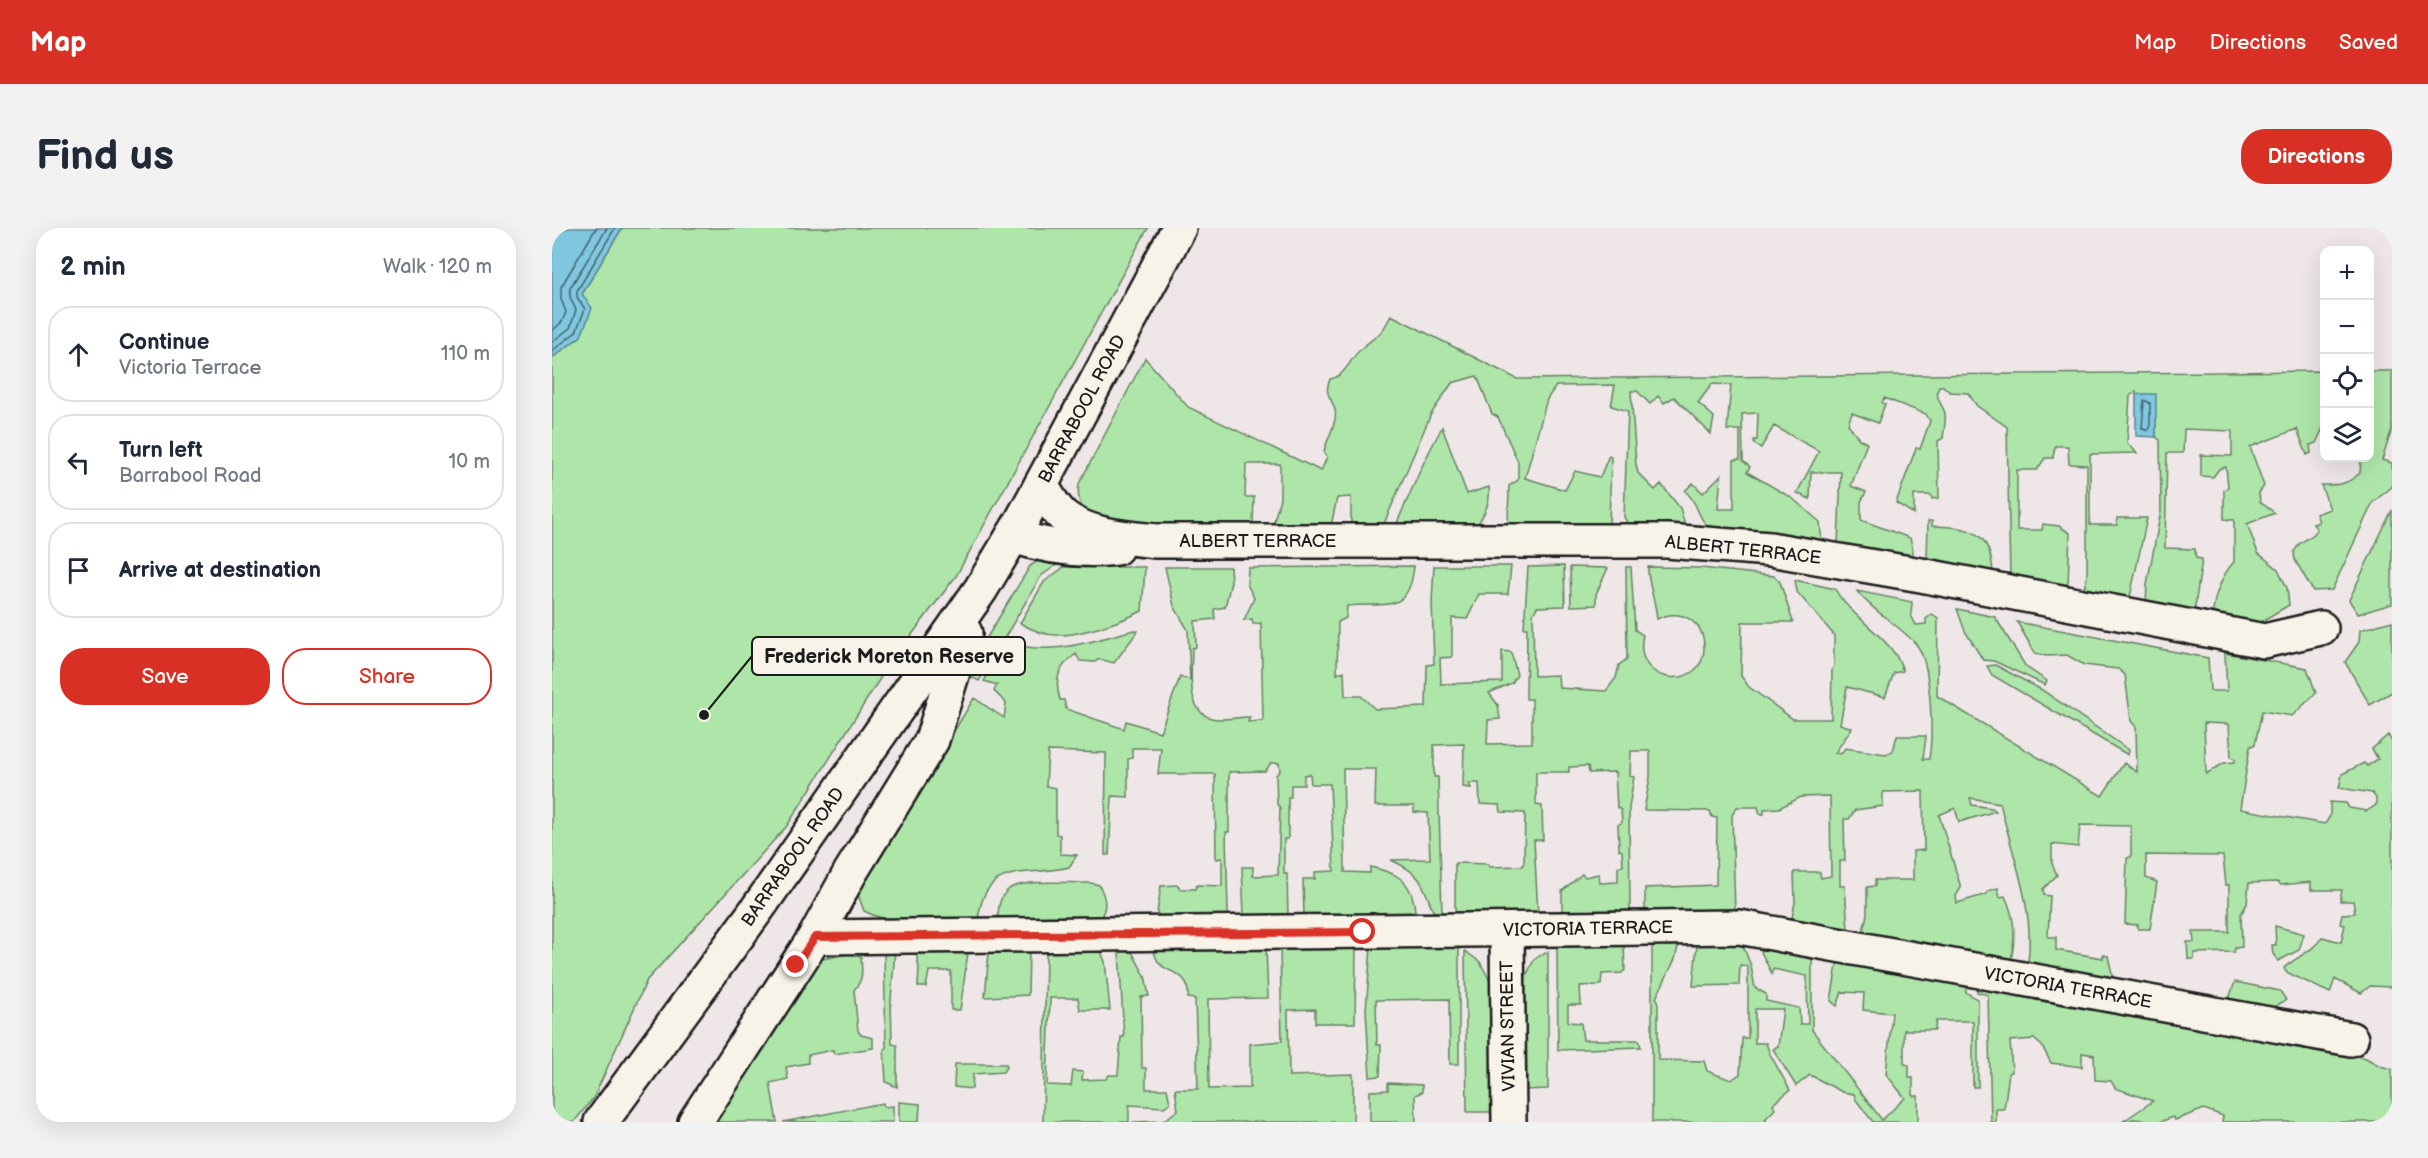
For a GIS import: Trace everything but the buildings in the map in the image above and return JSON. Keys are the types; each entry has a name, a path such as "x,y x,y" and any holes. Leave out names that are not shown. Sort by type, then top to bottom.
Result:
{"street":[{"name":"BARRABOOL ROAD","path":"601,1122 758,908 981,589 1041,485 1179,228"},
{"name":"ALBERT TERRACE","path":"1041,485 1062,515 1087,530 1127,539 1157,541 1667,541 1770,549 1853,562 2264,641 2321,628"},
{"name":"ALBERT TERRACE","path":"1013,536 1038,544 1103,549 1157,541"},
{"name":"BARRABOOL ROAD","path":"694,1122 815,937 850,873 938,729 949,679 981,589"},
{"name":"VICTORIA TERRACE","path":"815,937 1720,927 1756,929 2351,1039"},
{"name":"VIVIAN STREET","path":"1507,931 1509,1122"}],"green space":[{"path":"622,228 1148,228 956,576 886,669 787,826 647,980 594,1097 574,1122 552,1122 552,358 581,336 582,294"},
{"path":"1391,315 1517,379 2320,371 2320,434 2316,443 2310,445 2311,453 2307,455 2297,429 2250,447 2264,486 2259,493 2260,502 2275,513 2247,524 2258,553 2278,569 2287,588 2289,605 2257,624 2213,615 2219,587 2234,562 2234,520 2224,519 2224,490 2228,487 2226,467 2219,469 2213,477 2201,476 2201,455 2232,456 2232,431 2184,429 2183,453 2167,453 2165,548 2195,549 2196,558 2202,559 2194,613 2146,603 2147,584 2161,511 2160,440 2156,437 2155,395 2136,394 2136,391 2130,396 2127,443 2137,453 2090,454 2090,525 2117,525 2117,518 2147,518 2130,597 2126,601 2083,592 2087,577 2087,465 2069,464 2068,446 2055,446 2053,458 2045,458 2037,470 2017,470 2017,530 2042,530 2043,524 2059,526 2070,533 2068,584 2065,588 2010,578 2007,427 1977,406 1968,393 1950,392 1943,386 1939,386 1937,394 1945,413 1943,438 1938,441 1939,498 1932,499 1931,495 1914,495 1914,514 1896,503 1916,448 1920,449 1930,421 1926,414 1884,398 1882,403 1885,404 1878,423 1852,413 1848,424 1859,439 1867,443 1851,486 1866,492 1861,502 1861,520 1910,538 1913,550 1912,560 1838,545 1841,472 1811,472 1810,499 1797,493 1819,451 1774,426 1761,448 1754,444 1754,440 1757,440 1758,413 1742,414 1743,461 1750,467 1747,472 1792,498 1820,522 1822,543 1708,526 1704,523 1693,500 1685,491 1693,483 1703,493 1721,475 1718,509 1734,509 1734,460 1740,459 1740,430 1727,430 1731,385 1712,384 1698,403 1714,417 1711,434 1674,397 1664,403 1658,396 1650,404 1637,391 1631,391 1638,473 1655,490 1661,484 1680,508 1685,525 1628,524 1624,517 1628,411 1611,406 1615,385 1556,386 1547,399 1525,478 1565,490 1575,471 1600,477 1609,455 1611,457 1609,525 1508,524 1509,486 1518,480 1518,462 1498,417 1492,414 1477,376 1452,383 1431,414 1383,526 1354,525 1351,522 1351,497 1337,498 1331,526 1273,525 1280,498 1280,464 1246,464 1245,497 1254,497 1253,524 1108,524 1094,518 1081,505 1079,484 1145,358 1188,407 1321,471 1327,457 1324,451 1336,414 1327,389 1330,379 1340,375 1356,354 1381,332"},
{"path":"2374,371 2392,371 2392,429 2382,460 2392,463 2392,487 2373,502 2332,590 2313,591 2295,560 2294,552 2299,544 2314,534 2317,529 2313,524 2319,522 2316,514 2330,509 2321,485 2346,482 2360,473 2361,462 2374,462"},
{"path":"1442,427 1467,494 1489,487 1485,511 1477,525 1396,525 1424,462"},
{"path":"2392,510 2392,604 2358,614 2349,600"},
{"path":"1928,521 1932,521 1932,526 1957,528 1976,534 1988,548 1993,574 1927,562"},
{"path":"1061,557 1058,564 1041,576 979,681 965,674 1030,566 1038,561"},
{"path":"1414,566 1411,582 1401,599 1384,605 1347,606 1346,618 1338,622 1337,674 1344,671 1345,696 1361,696 1375,709 1426,707 1427,665 1434,664 1432,601 1434,566 1511,566 1508,594 1479,594 1467,619 1452,618 1452,657 1440,658 1441,684 1502,682 1502,651 1511,652 1517,675 1512,683 1489,693 1498,705 1500,719 1488,720 1487,744 1532,743 1532,699 1526,699 1527,628 1524,628 1528,567 1564,566 1565,606 1537,607 1533,615 1534,676 1558,675 1559,688 1606,691 1616,678 1619,665 1627,659 1626,567 1631,567 1635,630 1643,635 1642,652 1648,665 1658,673 1670,677 1682,676 1694,671 1701,661 1703,639 1697,626 1684,616 1671,615 1657,619 1648,567 1701,568 1774,576 1780,582 1793,622 1742,622 1741,676 1749,687 1793,719 1831,719 1834,666 1834,635 1797,592 1795,580 1835,589 1851,610 1891,648 1903,671 1894,673 1885,697 1847,687 1840,724 1852,728 1835,753 1841,754 1845,748 1886,754 1893,751 1897,736 1926,736 1923,759 1929,759 1930,700 1921,653 1909,637 1870,605 1857,591 1912,602 1911,615 1916,625 1926,624 1926,619 1932,614 1938,618 1937,696 2102,796 2124,763 2137,772 2136,727 2131,721 2125,675 2118,669 2084,665 2067,655 2046,656 2035,653 2017,622 2208,658 2210,691 2227,691 2225,653 2307,668 2316,693 2292,716 2262,711 2255,744 2250,747 2240,809 2325,824 2330,816 2330,802 2346,803 2349,808 2367,811 2376,805 2376,798 2372,793 2339,788 2342,774 2364,763 2367,766 2378,759 2372,749 2388,735 2392,742 2392,987 2370,986 2361,993 2335,979 2330,993 2286,972 2284,968 2315,946 2322,937 2341,942 2345,925 2340,924 2342,914 2355,913 2353,901 2340,901 2342,890 2311,890 2311,882 2281,885 2277,882 2249,883 2247,904 2241,914 2242,947 2235,948 2234,952 2194,953 2194,959 2188,959 2187,942 2194,942 2193,932 2229,932 2229,885 2226,885 2223,856 2146,855 2146,878 2157,882 2150,929 2138,929 2138,925 2125,924 2127,858 2131,857 2131,826 2080,825 2078,847 2052,844 2052,864 2057,875 2043,889 2044,895 2050,896 2048,937 2056,937 2056,950 2103,958 2103,955 2108,956 2113,978 2028,962 2028,922 2025,902 2000,803 1970,798 1972,805 1992,808 1996,811 1959,822 1955,808 1939,815 1961,888 1956,896 1957,903 1987,894 1988,891 1998,888 2000,897 2005,896 2013,920 2014,943 2011,960 1863,932 1867,914 1867,887 1875,886 1875,880 1913,880 1913,851 1924,850 1923,791 1883,792 1883,806 1855,810 1849,819 1844,819 1845,861 1840,861 1840,886 1845,886 1848,930 1792,918 1795,902 1794,872 1820,872 1821,878 1831,876 1830,796 1801,797 1779,808 1764,809 1764,814 1760,814 1758,807 1737,807 1732,815 1735,911 1645,911 1645,888 1716,885 1717,818 1712,817 1710,811 1644,810 1650,777 1650,751 1631,751 1630,776 1634,777 1629,808 1630,911 1562,913 1562,891 1582,874 1585,877 1599,874 1600,883 1618,882 1618,867 1623,866 1622,851 1619,850 1618,825 1622,822 1621,810 1617,808 1615,772 1589,773 1588,766 1569,767 1569,772 1536,772 1536,805 1542,806 1543,840 1534,840 1538,915 1455,914 1455,863 1489,864 1489,867 1523,866 1524,860 1525,813 1501,812 1500,805 1480,804 1479,783 1469,783 1471,788 1463,787 1464,744 1434,745 1434,777 1438,777 1442,914 1433,911 1419,879 1408,869 1391,860 1430,859 1428,813 1414,812 1414,806 1375,806 1376,769 1343,769 1345,872 1370,873 1370,867 1396,876 1407,885 1411,892 1415,911 1413,915 1304,916 1303,879 1315,879 1315,872 1334,871 1330,784 1311,784 1310,774 1304,775 1304,785 1291,785 1291,797 1288,797 1288,839 1284,839 1284,874 1287,874 1288,916 1244,917 1242,867 1253,867 1253,876 1278,875 1280,808 1277,804 1276,775 1280,771 1279,763 1271,763 1265,771 1229,772 1229,832 1226,832 1228,914 1225,917 1161,917 1157,913 1161,886 1178,885 1180,889 1195,889 1197,885 1222,886 1222,858 1216,859 1215,774 1158,774 1161,748 1132,748 1132,758 1128,759 1128,797 1112,796 1109,855 1105,855 1106,753 1048,751 1046,786 1056,788 1056,834 1060,835 1060,854 1077,855 1069,867 1010,875 999,879 989,888 982,901 978,920 905,922 877,917 864,911 857,892 974,698 1004,718 1006,703 994,691 997,685 984,681 1009,642 1024,646 1055,648 1138,631 1114,663 1099,659 1095,662 1080,661 1076,654 1061,669 1057,686 1058,693 1060,700 1064,700 1066,709 1124,729 1126,721 1160,732 1180,677 1190,680 1188,630 1174,606 1165,567 1230,567 1231,582 1225,607 1214,609 1215,619 1195,621 1196,647 1192,648 1191,666 1194,698 1197,707 1211,718 1250,717 1248,722 1263,721 1261,623 1253,624 1252,619 1244,620 1254,598 1247,584 1248,568","holes":["2204,723 2229,724 2231,757 2235,759 2235,762 2224,763 2206,774"]},
{"path":"1064,567 1145,567 1142,611 1102,627 1069,634 1044,633 1020,623 1044,582"},
{"path":"1570,567 1608,568 1596,594 1596,605 1571,606"},
{"path":"1957,609 1995,617 2026,667 2047,681 2045,685 1994,661 1983,660 1965,631"},
{"path":"2392,621 2392,692 2370,705 2345,662 2359,642 2360,630"},
{"path":"1995,665 2042,690 2129,750 2128,755 1992,675 1987,666"},
{"path":"1061,882 1099,885 1104,897 1105,906 1100,918 998,920 1001,899 1009,889 1016,886"},
{"path":"2275,926 2304,934 2299,950 2278,961 2273,954 2272,945 2276,945"},
{"path":"1624,943 1625,970 1622,973 1602,974 1601,985 1580,986 1581,1005 1568,1005 1568,1022 1581,1023 1583,1040 1639,1040 1641,1047 1558,1050 1557,947"},
{"path":"1679,943 1675,959 1656,998 1658,1000 1658,1060 1704,1061 1707,1071 1731,1080 1740,1074 1742,1038 1748,1038 1748,966 1740,965 1739,985 1693,986 1697,944 1742,943 1751,966 1755,988 1766,994 1766,1001 1799,1008 1800,1024 1808,1024 1807,976 1773,969 1772,974 1761,952 1766,948 1812,956 1812,1030 1882,1120 1905,1098 1886,1074 1892,1013 1863,1010 1864,993 1842,992 1837,1006 1831,1001 1838,959 1966,984 1966,992 1978,1000 1978,1087 1973,1087 1973,1021 1936,1021 1935,1030 1904,1030 1904,1064 1909,1065 1909,1078 1913,1078 1913,1096 1918,1096 1918,1122 1873,1122 1854,1094 1842,1092 1810,1075 1796,1086 1773,1049 1778,1046 1783,1009 1755,1009 1755,1043 1766,1043 1790,1090 1773,1104 1775,1109 1765,1119 1767,1122 1652,1122 1652,944"},
{"path":"1446,945 1459,949 1459,1064 1450,1064 1449,999 1376,1000 1377,1045 1381,1045 1380,1076 1370,1077 1366,1010 1371,947"},
{"path":"1266,947 1268,998 1208,999 1209,1089 1250,1088 1250,1044 1282,1041 1280,948 1356,947 1355,1023 1315,1023 1315,1009 1288,1010 1289,1076 1353,1074 1353,1122 1132,1122 1163,1121 1178,1110 1175,1089 1198,1089 1195,999 1188,998 1184,980 1161,965 1154,950"},
{"path":"895,951 891,999 892,1044 897,1045 897,1087 886,1082 884,1049 886,1048 884,952"},
{"path":"1029,951 1028,995 985,997 989,952"},
{"path":"1046,951 1101,951 1105,962 1110,1010 1080,1010 1078,998 1050,998 1047,1085 1071,1086 1073,1071 1083,1072 1082,1080 1106,1079 1109,1075 1118,1075 1121,1037 1124,1037 1119,951 1132,952 1145,976 1149,996 1141,997 1142,1068 1146,1068 1146,1089 1167,1089 1170,1103 1164,1107 1129,1105 1129,1122 1043,1122"},
{"path":"1465,951 1480,962 1491,983 1491,1112 1467,1112"},
{"path":"857,952 861,957 862,971 854,990 858,1031 861,1035 873,1038 873,1048 834,1054 833,1050 808,1055 808,1063 786,1067 788,1079 770,1083 777,1122 709,1122 818,960"},
{"path":"916,952 968,952 960,1010 951,1010 951,971 929,971 926,987 918,987 919,968"},
{"path":"1548,952 1548,1089 1523,1090 1522,984 1535,958"},
{"path":"2235,982 2280,991 2286,1000 2274,1007 2228,1001"},
{"path":"1977,986 2366,1058 2380,1066 2392,1069 2392,1122 2222,1122 2223,1116 2204,1109 2175,1120 2173,1117 2160,1122 2134,1119 2122,1122 2153,1101 2115,1088 2111,1081 2095,1080 2094,1055 2082,1053 2082,1067 2051,1063 2042,1046 2034,1039 2010,1041 2012,1072 2009,1073 2004,1109 1996,1109 1996,1122 1991,1122 1988,995 1977,992"},
{"path":"955,1064 1006,1064 1007,1066 1003,1072 973,1074 972,1089 954,1087"},
{"path":"1388,1083 1422,1085 1422,1092 1415,1095 1416,1122 1370,1122 1370,1091 1388,1090"},
{"path":"899,1102 920,1104 919,1122 899,1122"},
{"path":"883,1103 884,1107 893,1106 893,1122 783,1122"}],"water":[{"path":"552,228 622,228 582,294 592,308 581,336 552,358"},
{"path":"2136,394 2156,394 2156,437 2136,436"}],"place":[{"name":"Frederick Moreton Reserve","path":"704,715"}],"route":[{"path":"796,965 815,937 1363,932"}]}
